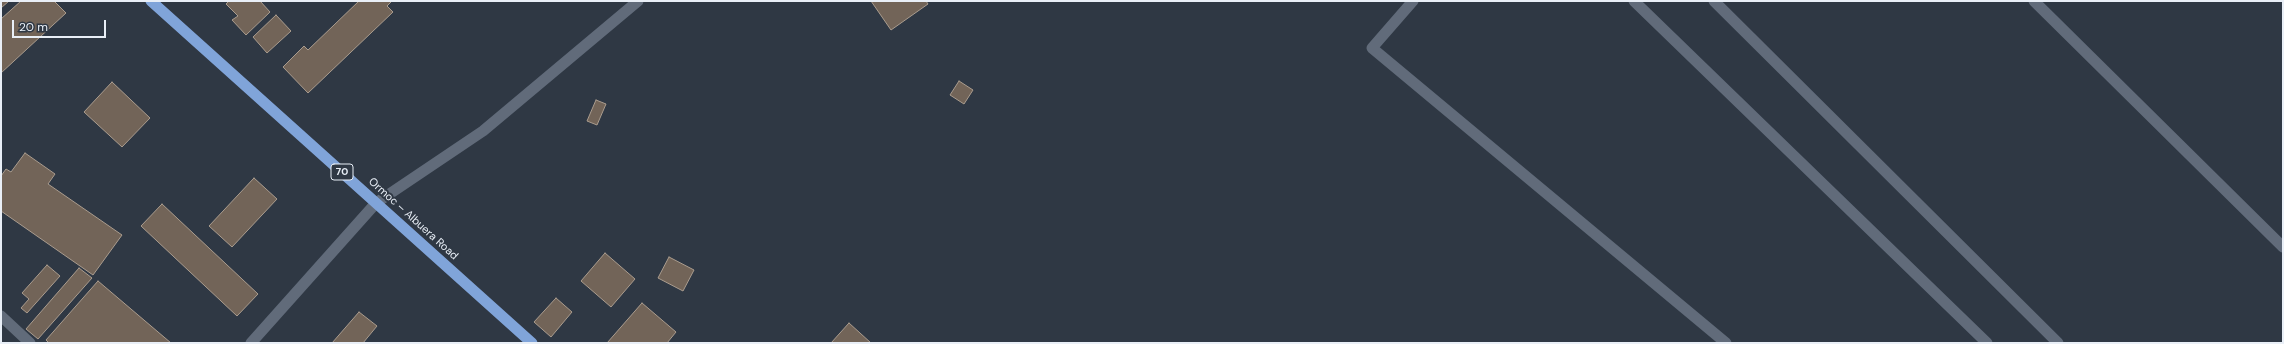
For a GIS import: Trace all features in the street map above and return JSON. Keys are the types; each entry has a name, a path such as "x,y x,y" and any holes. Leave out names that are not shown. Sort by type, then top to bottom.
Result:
{"highway":[{"name":"Ormoc – Albuera Road","path":"151,1 532,343"}],"street":[{"path":"250,343 376,204 483,131 638,1"},
{"path":"1413,1 1372,48 1726,343"},
{"path":"1634,1 1987,343"},
{"path":"1714,1 2058,343"},
{"path":"2034,1 2283,247"},
{"path":"1,316 30,343"}],"building":[{"path":"1,1 9,1 1,8"},
{"path":"21,1 54,1 66,13 1,73 1,19"},
{"path":"229,1 260,1 270,12 246,35 232,20 238,16 226,4"},
{"path":"359,1 392,1 387,6 393,12 308,93 283,67 304,46 308,50"},
{"path":"871,1 926,1 928,4 891,30"},
{"path":"276,15 291,31 267,53 253,37"},
{"path":"959,81 973,90 964,104 950,95"},
{"path":"112,82 150,118 122,147 84,112"},
{"path":"596,100 606,104 597,125 587,121"},
{"path":"25,153 55,174 48,184 122,235 93,275 1,211 1,176 6,169 11,172"},
{"path":"254,178 277,199 232,247 209,226"},
{"path":"162,204 258,294 237,316 141,226"},
{"path":"605,253 635,279 611,307 581,281"},
{"path":"669,257 694,270 683,291 658,278"},
{"path":"47,265 60,276 27,313 21,308 29,299 22,293"},
{"path":"79,268 92,278 38,339 26,329"},
{"path":"98,281 171,343 49,343 46,340"},
{"path":"556,298 572,312 551,337 534,322"},
{"path":"642,303 676,332 667,343 607,343"},
{"path":"359,312 377,326 363,343 332,343"},
{"path":"849,323 871,343 831,343"}]}
